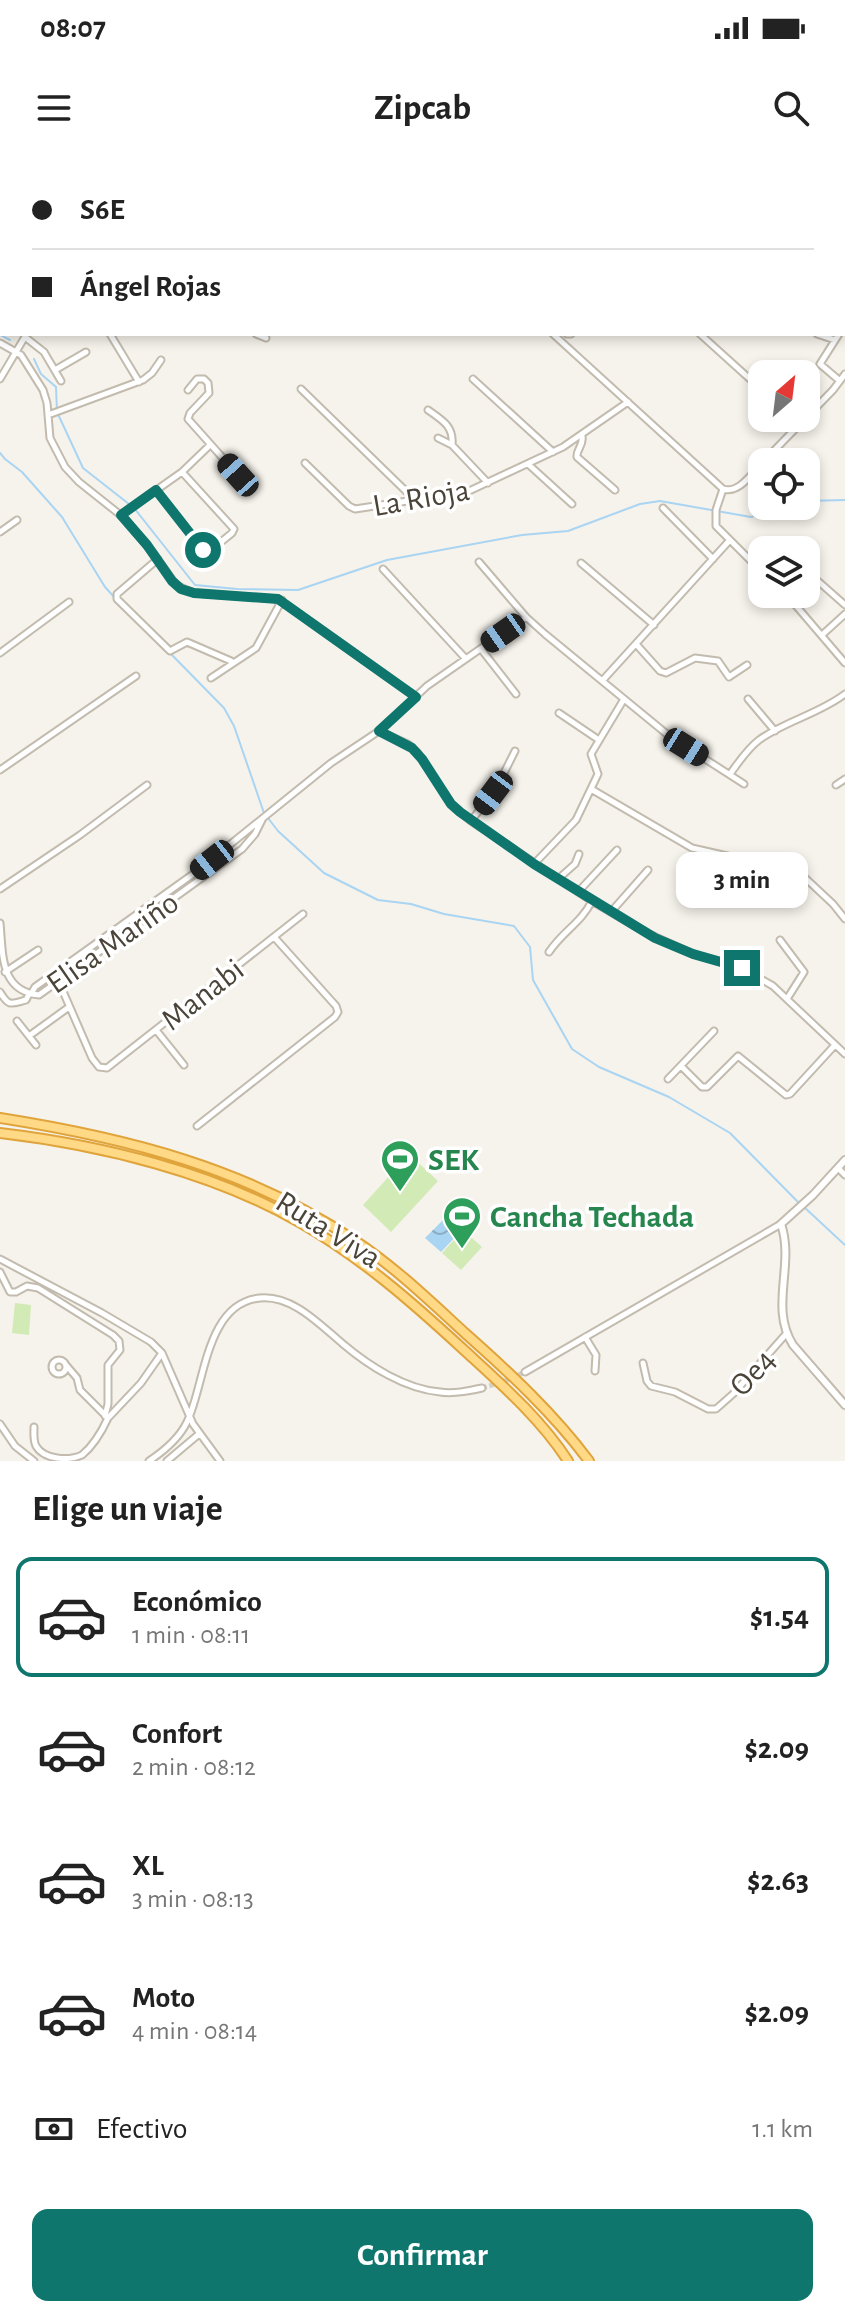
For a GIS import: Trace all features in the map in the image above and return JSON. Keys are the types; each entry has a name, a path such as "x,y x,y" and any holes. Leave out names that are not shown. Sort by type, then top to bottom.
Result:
{"highway":[{"name":"Ruta Viva","path":"0,1118 169,1153 249,1183 310,1212 367,1250 423,1295 548,1412 589,1461"},
{"name":"Ruta Viva","path":"0,1133 63,1142 165,1167 247,1196 301,1223 371,1270 413,1303 537,1422 568,1461"}],"street":[{"path":"0,379 25,336"},
{"path":"27,336 44,352 61,381"},
{"path":"111,336 139,382"},
{"path":"557,336 722,491 735,490 748,477"},
{"path":"702,336 748,377"},
{"path":"837,337 820,364 840,381"},
{"path":"0,343 17,351 26,360 43,390 51,414 50,438 71,474 122,516 172,581 187,592 266,596 282,600 416,697"},
{"path":"55,370 86,352"},
{"path":"51,414 139,382 152,373 161,360"},
{"path":"820,404 845,374"},
{"path":"188,390 199,378 210,386 207,396 188,417 238,475"},
{"path":"473,379 553,452"},
{"path":"301,389 416,501"},
{"name":"La Rioja","path":"305,463 352,508 467,492 582,436 628,402"},
{"path":"428,410 452,431 452,445"},
{"path":"778,448 794,432"},
{"path":"582,436 583,444 577,457 615,490"},
{"path":"438,438 452,445 488,483"},
{"path":"122,516 182,473 211,446"},
{"path":"528,464 572,504"},
{"path":"157,491 203,550 208,552 232,533 232,527 182,473"},
{"path":"722,491 716,510 716,526 748,559"},
{"path":"663,508 713,559"},
{"path":"0,532 17,520"},
{"path":"602,681 729,541"},
{"path":"158,559 117,594 117,599 170,651 187,642 231,661"},
{"path":"479,562 526,617 602,681 668,735 744,784"},
{"path":"581,563 654,625"},
{"path":"383,569 466,659"},
{"path":"820,583 845,605"},
{"path":"211,678 256,648 282,600"},
{"path":"0,653 69,602"},
{"path":"798,608 845,663"},
{"path":"822,635 845,614"},
{"name":"Elisa Mariño","path":"262,819 250,840 217,867 39,995 30,994 35,987 212,860 262,819 331,763 379,731 416,697 526,617"},
{"path":"636,644 663,673 701,657 720,662 729,677 747,665"},
{"path":"481,649 516,694"},
{"path":"0,770 136,676"},
{"path":"730,774 750,748 775,731 819,711 845,694"},
{"path":"534,864 572,824 598,771 590,756 624,699"},
{"path":"748,699 775,731"},
{"path":"559,713 599,740"},
{"path":"379,731 408,744 417,752 451,804 471,821 592,901 669,944 713,961 742,968 773,986 845,1054"},
{"path":"471,821 496,789 515,751"},
{"path":"836,785 845,779"},
{"path":"0,889 147,785"},
{"path":"591,789 692,848 758,863 786,860 845,919"},
{"path":"578,892 617,850"},
{"path":"558,879 575,864 579,854"},
{"path":"212,860 217,867"},
{"path":"611,912 648,870"},
{"path":"549,952 559,937 580,919 592,901"},
{"name":"Manabi","path":"69,1007 92,1058 99,1067 111,1067 303,914"},
{"path":"0,923 5,972 12,985 30,994 26,1000 11,1004 0,992"},
{"path":"197,1126 338,1012 275,938"},
{"path":"780,940 804,972 787,999"},
{"path":"5,972 38,950"},
{"path":"29,1036 69,1007 55,973"},
{"path":"17,1021 36,1045"},
{"path":"156,1030 184,1065"},
{"path":"668,1079 714,1031"},
{"path":"681,1066 702,1087 707,1087 738,1056 786,1095 835,1045"},
{"path":"525,1372 781,1224 845,1160"},
{"path":"838,1168 845,1175"},
{"path":"781,1224 786,1251 780,1304 786,1334 845,1405"},
{"path":"0,1259 142,1335 162,1353 199,1434 220,1461"},
{"path":"0,1272 10,1292 27,1286 38,1288 119,1341 120,1350 108,1365 106,1417 93,1443 81,1456 70,1461 45,1456 34,1441 34,1427"},
{"path":"149,1461 175,1440 190,1416 209,1348 220,1327 242,1304 261,1298 271,1298 293,1306 317,1321 358,1356 411,1385 452,1393 482,1388"},
{"name":"Oe4","path":"643,1363 651,1386 675,1392 708,1409 716,1409 786,1334"},
{"path":"585,1337 596,1355 595,1371"},
{"path":"106,1417 141,1383 162,1353"},
{"path":"65,1368 77,1378 80,1390 106,1417"},
{"path":"0,1424 15,1446 34,1461"},
{"path":"167,1461 199,1434"}],"green space":[{"name":"SEK","path":"409,1154 438,1181 391,1232 363,1205"},
{"name":"Cancha Techada","path":"463,1230 482,1247 461,1270 442,1253"},
{"path":"15,1303 31,1305 29,1335 12,1333"}],"water":[{"path":"444,1219 460,1232 441,1252 425,1238"}],"waterway":[{"path":"2,336 10,340"},
{"path":"34,359 41,374 56,387 57,412 83,468 134,508 195,585 298,590 387,560 522,535 568,531 640,504 660,501 748,516"},
{"path":"0,453 22,472 62,517 115,598"},
{"path":"820,501 845,500"},
{"path":"170,653 224,708 234,726 264,813"},
{"path":"268,818 324,873 378,900 514,926 530,947 533,980 572,1049 599,1067 669,1097 730,1133 799,1203"},
{"path":"804,1207 845,1245"}],"tunnel":[{"path":"482,1388 525,1372"}],"place":[{"name":"SEK","path":"400,1193"},
{"name":"Cancha Techada","path":"462,1250"}],"route":[{"path":"203,550 156,490 121,515 181,589 194,593 278,599 416,697 379,731 408,744 417,752 451,804 471,821 645,932 693,954 742,968"}]}
